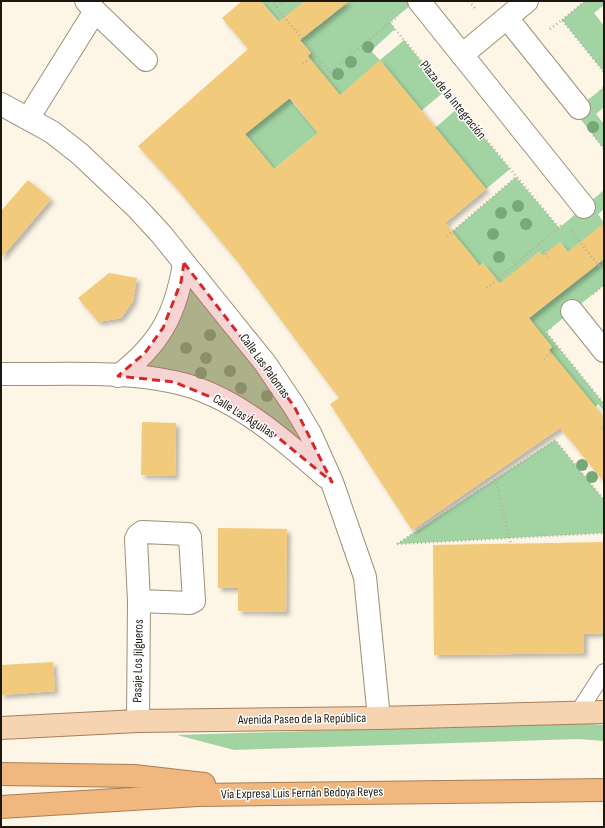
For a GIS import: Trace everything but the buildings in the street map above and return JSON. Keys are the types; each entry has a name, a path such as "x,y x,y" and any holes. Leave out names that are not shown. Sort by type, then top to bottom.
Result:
{"highway":[{"path":"1,774 134,776 277,793"},
{"name":"Vía Expresa Luis Fernán Bedoya Reyes","path":"1,807 198,795 604,790"}],"main road":[{"name":"Avenida Paseo de la República","path":"1,728 138,721 379,718 579,711 604,712"}],"street":[{"path":"419,1 584,207"},
{"path":"462,55 527,1"},
{"path":"29,118 90,6 146,60"},
{"path":"507,18 579,108"},
{"name":"Calle Las Palomas","path":"1,104 29,118 52,132 97,170 137,208 184,263 265,363 294,406 310,434 332,482 365,577 379,718"},
{"path":"118,376 144,353 164,328 177,298 184,263"},
{"path":"572,311 604,351"},
{"name":"Calle Las Águilas","path":"1,374 118,376 174,382 192,388 230,405 275,436 332,482"},
{"name":"Pasaje Los Jilgueros","path":"138,721 139,601"}],"lane":[{"path":"579,711 604,672"}],"path":[{"path":"272,1 315,54 303,64"},
{"path":"277,7 285,1"},
{"path":"529,46 585,1"},
{"path":"562,20 604,72"},
{"name":"Plaza de la Integración","path":"315,54 330,72 390,23 559,228"},
{"path":"596,62 604,56"},
{"path":"447,236 516,177"},
{"path":"487,288 584,207"},
{"path":"565,223 604,272"},
{"path":"539,244 550,260"},
{"path":"599,265 604,261"},
{"path":"544,359 558,347"},
{"path":"604,500 555,440 397,544 604,533"},
{"path":"495,479 511,544"}],"highlighted area":[{"path":"184,263 294,406 332,482 275,435 230,405 174,382 118,376 145,353 163,328 181,282"}],"green space":[{"path":"261,1 305,1 301,4 318,26 349,1 416,1 390,22 395,29 371,51 380,60 404,40 445,91 421,111 340,95 301,61 311,53 299,39 292,37"},
{"path":"585,1 604,1 604,5 594,13 604,26 604,72 562,20"},
{"path":"604,87 604,107 596,114 604,124 604,149 574,111"},
{"path":"289,98 318,133 274,169 245,134"},
{"path":"459,107 510,169 486,189 435,128"},
{"path":"516,177 559,228 604,190 604,209 598,214 604,223 604,287 603,286 546,332 604,404 604,411 598,404 589,413 542,356 552,347 541,334 525,321 597,265 580,243 568,252 560,242 548,262 539,252 526,263 521,291 484,285 494,276 483,263 473,271 476,261 457,238 447,236"},
{"path":"184,263 231,321 332,482 275,435 136,361"},
{"path":"555,440 604,500 604,533 397,544"},
{"path":"576,723 604,725 604,741 578,739 234,750 177,735"}]}
